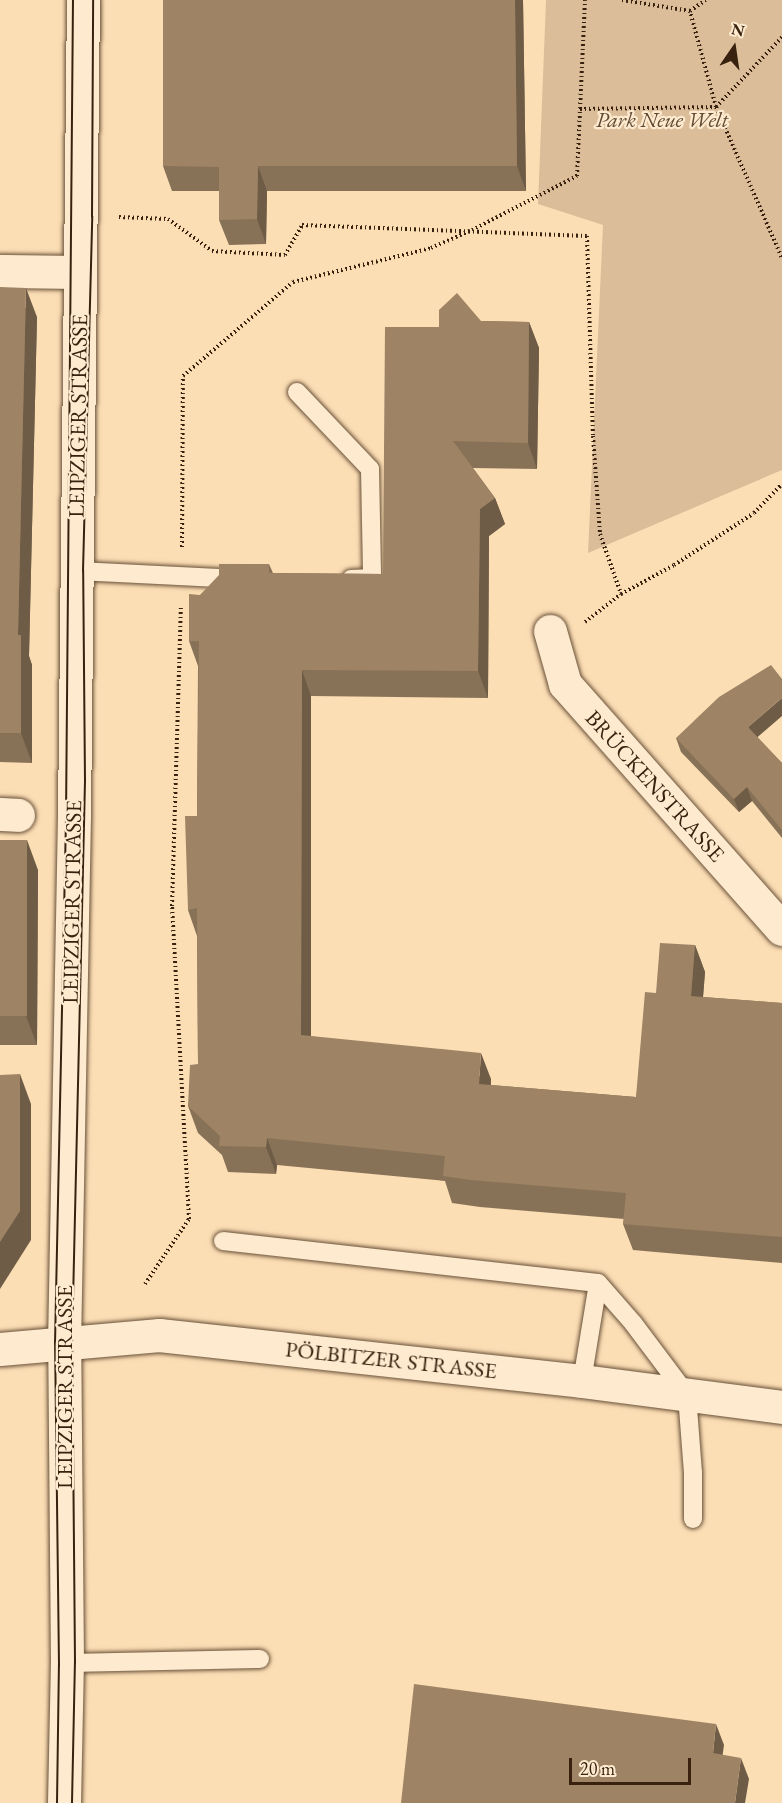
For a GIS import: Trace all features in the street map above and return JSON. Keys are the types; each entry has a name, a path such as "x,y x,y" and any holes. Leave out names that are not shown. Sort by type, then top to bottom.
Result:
{"street":[{"name":"LEIPZIGER STRASSE","path":"64,1803 67,1663 64,1345 77,571 83,0"},
{"path":"0,271 80,272"},
{"name":"BRÜCKENSTRASSE","path":"550,631 565,684 782,929"},
{"name":"PÖLBITZER STRASSE","path":"0,1350 159,1335 582,1381 782,1407"}],"lane":[{"path":"297,392 370,469 372,578 328,579"},
{"path":"77,571 258,579"},
{"path":"224,1241 597,1283 633,1323 687,1395 693,1473 693,1519"},
{"path":"582,1381 597,1283"},
{"path":"67,1663 260,1659"}],"path":[{"path":"146,1284 189,1219 172,906 182,577 183,376 293,282 431,248 472,230 577,176 585,0"},
{"path":"622,0 690,11 706,0"},
{"path":"690,11 716,107 782,258"},
{"path":"580,109 716,107 782,37"},
{"path":"81,217 168,219 212,251 285,255 302,225 587,236 593,436 600,534 621,594"},
{"path":"550,631 588,621 621,594 674,565 754,513 782,484"}],"green space":[{"name":"Park Neue Welt","path":"546,0 782,0 782,470 588,553 603,225 538,204"}],"building":[{"path":"163,0 515,0 517,166 258,166 257,219 219,220 219,167 163,166"},
{"path":"0,287 26,288 18,635 21,635 21,733 0,733"},
{"path":"457,293 481,321 529,322 528,443 453,441 495,498 480,509 478,671 302,670 301,1035 481,1053 479,1084 636,1097 645,992 656,993 660,943 695,945 691,996 782,1003 782,1237 623,1224 626,1193 443,1176 445,1156 267,1138 266,1147 219,1146 220,1136 188,1106 190,1065 198,1064 197,908 188,910 185,816 197,816 199,641 189,641 189,594 200,595 219,575 219,564 269,564 269,573 383,574 385,327 439,327 439,310"},
{"path":"771,665 782,679 782,698 748,727 782,763 782,830 747,787 734,799 676,738 719,697"},
{"path":"0,840 27,840 27,1016 0,1016"},
{"path":"20,1074 20,1211 0,1242 0,1075"},
{"path":"414,1684 716,1724 713,1753 741,1758 735,1803 401,1803"}],"tram line":[{"path":"57,1803 59,1666 55,1344 66,817 73,0"},
{"path":"72,1803 75,1663 72,1345 85,782 83,571 92,217 93,0"}]}
